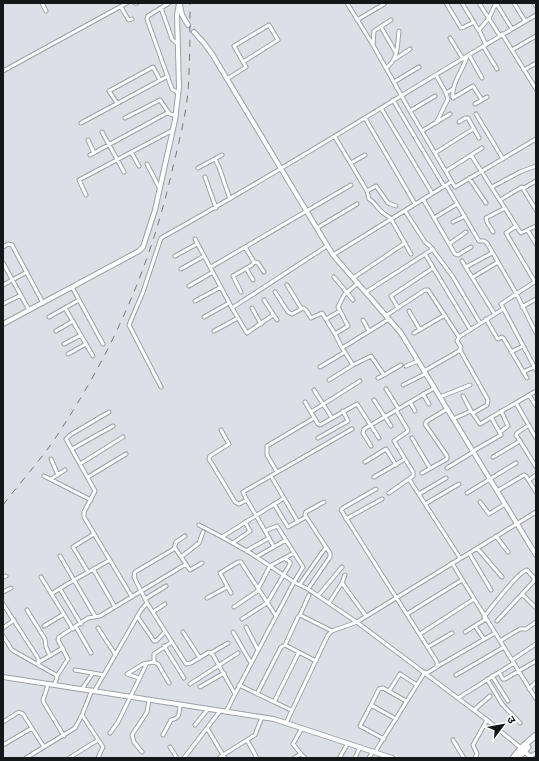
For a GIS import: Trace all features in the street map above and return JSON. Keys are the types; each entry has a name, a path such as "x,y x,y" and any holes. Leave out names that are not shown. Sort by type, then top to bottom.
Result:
{"highway":[{"path":"512,758 536,735"},
{"path":"518,758 522,749 536,740"}],"street":[{"path":"46,11 43,4 48,3"},
{"path":"3,71 127,3"},
{"path":"169,3 147,18 173,90 178,93"},
{"path":"179,3 182,15 188,25"},
{"path":"3,324 141,249 144,245 155,210 176,116 178,93 177,15 179,3"},
{"path":"347,3 455,187 536,139"},
{"path":"446,3 461,28 474,22"},
{"path":"462,3 479,31 497,69"},
{"path":"479,3 488,18 512,50 536,89"},
{"path":"479,31 496,3"},
{"path":"496,3 512,29"},
{"path":"514,3 525,21"},
{"path":"357,20 384,4"},
{"path":"121,7 128,20 132,19"},
{"path":"161,8 172,39 178,43"},
{"path":"161,387 129,323 143,292 162,238 216,208 536,14"},
{"path":"373,45 374,31 392,20"},
{"path":"227,79 246,67 243,62 234,46 269,25 278,40 243,62"},
{"path":"381,27 396,53"},
{"path":"395,59 399,31"},
{"path":"194,32 208,47 333,255 401,333 536,555"},
{"path":"512,50 536,36"},
{"path":"450,38 463,59"},
{"path":"386,68 395,59 410,49"},
{"path":"468,56 482,78"},
{"path":"453,98 453,89 468,56"},
{"path":"524,70 536,63"},
{"path":"394,82 419,66"},
{"path":"116,104 110,91 153,67 160,80"},
{"path":"436,75 448,98 436,123"},
{"path":"81,123 168,76"},
{"path":"446,103 473,86 482,100"},
{"path":"446,93 453,89"},
{"path":"410,111 435,96"},
{"path":"474,104 487,97"},
{"path":"125,118 160,100 169,114"},
{"path":"393,100 480,241 486,242 516,293 536,333"},
{"path":"381,108 432,194"},
{"path":"90,155 167,113 176,116"},
{"path":"422,131 450,114"},
{"path":"476,114 503,159"},
{"path":"365,118 415,204"},
{"path":"459,122 466,118 479,138"},
{"path":"435,153 473,129"},
{"path":"86,195 79,180 173,130"},
{"path":"102,132 124,172"},
{"path":"335,136 367,191 369,199 373,201 382,213 388,215 411,254"},
{"path":"88,140 94,153"},
{"path":"446,170 482,148"},
{"path":"132,152 139,166"},
{"path":"198,168 222,155"},
{"path":"351,163 365,155"},
{"path":"471,155 521,234 536,227"},
{"path":"215,159 230,199"},
{"path":"147,164 160,189"},
{"path":"492,187 520,172 536,166"},
{"path":"205,177 216,208"},
{"path":"469,178 486,203"},
{"path":"500,200 520,187 524,188 536,181"},
{"path":"333,255 451,182"},
{"path":"210,267 351,185"},
{"path":"367,191 376,186 388,203 396,206"},
{"path":"524,188 534,203 536,210"},
{"path":"423,199 457,255 471,247"},
{"path":"317,228 357,204"},
{"path":"434,218 457,204"},
{"path":"494,232 486,218 505,208"},
{"path":"405,210 425,242 433,249 453,277 480,323"},
{"path":"453,222 465,216"},
{"path":"516,226 506,233 535,282 502,302 501,305 535,368 523,372"},
{"path":"528,231 536,244"},
{"path":"449,244 466,232"},
{"path":"195,239 229,303 247,333 273,315"},
{"path":"353,278 405,243"},
{"path":"3,247 8,244 12,245 43,303"},
{"path":"175,256 198,244"},
{"path":"245,246 254,262 258,263 264,272"},
{"path":"232,308 327,246"},
{"path":"366,292 433,249"},
{"path":"466,267 492,253"},
{"path":"424,254 470,329"},
{"path":"180,269 204,256"},
{"path":"462,261 494,313"},
{"path":"241,292 232,277 254,262"},
{"path":"473,277 498,262"},
{"path":"3,264 29,310"},
{"path":"246,268 254,280"},
{"path":"398,308 391,295 433,268"},
{"path":"3,285 26,272"},
{"path":"189,286 213,272"},
{"path":"334,277 353,300"},
{"path":"335,334 348,326 340,311 339,305 347,292 358,283"},
{"path":"287,285 301,308 306,310 311,318 322,313 353,365"},
{"path":"72,287 103,344"},
{"path":"195,301 221,287"},
{"path":"342,348 370,331 398,308 425,290 428,290 459,337"},
{"path":"275,292 290,314 301,308"},
{"path":"3,304 21,295"},
{"path":"522,307 536,299"},
{"path":"49,316 79,300"},
{"path":"264,300 277,320"},
{"path":"204,317 229,303"},
{"path":"65,308 93,356"},
{"path":"252,308 261,324"},
{"path":"453,419 486,405 488,400 460,350 457,341 459,337 470,329 503,308"},
{"path":"326,319 340,311"},
{"path":"408,311 420,330"},
{"path":"414,333 445,316"},
{"path":"214,331 238,318"},
{"path":"486,319 497,338 503,338 527,378"},
{"path":"363,320 370,331"},
{"path":"56,331 73,321"},
{"path":"64,344 81,334"},
{"path":"68,354 86,344"},
{"path":"511,352 523,346"},
{"path":"403,385 460,350"},
{"path":"320,367 345,352"},
{"path":"329,380 371,356 384,374"},
{"path":"406,366 418,361"},
{"path":"378,378 402,365"},
{"path":"311,412 360,381"},
{"path":"440,397 470,385"},
{"path":"371,446 362,431 371,424 434,388"},
{"path":"386,389 408,430 394,441 413,472 413,476 389,493"},
{"path":"314,390 332,418"},
{"path":"463,396 480,424 536,391"},
{"path":"423,394 429,404"},
{"path":"529,395 536,406"},
{"path":"374,400 391,426"},
{"path":"305,402 314,418 320,425 358,404 379,438"},
{"path":"410,402 416,411"},
{"path":"516,403 536,438"},
{"path":"422,473 447,458 426,422 447,409"},
{"path":"318,438 348,421 343,411"},
{"path":"109,412 68,436 66,439 95,490 83,514 132,597"},
{"path":"447,468 500,436 500,432 508,426 501,412"},
{"path":"492,417 500,432"},
{"path":"277,472 267,454 267,446 314,418"},
{"path":"529,425 516,433 516,435 535,465"},
{"path":"72,449 113,426"},
{"path":"274,547 243,492 352,429"},
{"path":"221,430 229,444 210,456 209,459 236,503 238,504 246,500 248,501"},
{"path":"80,464 124,437"},
{"path":"412,438 430,468"},
{"path":"493,457 520,441"},
{"path":"365,462 386,449 396,465"},
{"path":"88,477 126,454"},
{"path":"374,477 405,459"},
{"path":"50,460 58,474"},
{"path":"467,493 516,463"},
{"path":"51,479 65,470"},
{"path":"497,491 524,475 529,480 536,492"},
{"path":"529,480 536,475"},
{"path":"44,476 91,500"},
{"path":"271,476 298,522"},
{"path":"419,494 446,478"},
{"path":"409,479 460,558"},
{"path":"425,504 458,484"},
{"path":"376,489 342,508 341,510 438,663 437,667"},
{"path":"222,537 284,498"},
{"path":"346,519 382,499"},
{"path":"308,589 330,557 330,553 304,515 306,512 324,502"},
{"path":"480,502 489,514 505,504"},
{"path":"274,504 288,527 306,517"},
{"path":"286,723 328,635 332,631 357,622 536,512"},
{"path":"233,543 250,531 245,522"},
{"path":"199,525 233,543 329,603 426,673 487,720 531,757 536,753"},
{"path":"226,712 250,662 303,568 277,526 265,531"},
{"path":"181,556 199,543 203,532"},
{"path":"88,572 73,547 94,534"},
{"path":"185,536 176,542 174,548 134,573 134,577 147,603 186,664 191,663 206,653 211,653 228,643"},
{"path":"496,536 508,552"},
{"path":"246,551 269,538"},
{"path":"256,557 286,540"},
{"path":"300,584 326,546"},
{"path":"174,548 191,570 202,563"},
{"path":"477,548 502,577"},
{"path":"234,607 258,590 270,566 294,552"},
{"path":"469,553 491,590"},
{"path":"60,556 94,616"},
{"path":"242,619 267,603 290,563 284,558"},
{"path":"51,594 110,560"},
{"path":"232,593 220,574 239,562 242,563 276,616"},
{"path":"452,563 536,699"},
{"path":"54,685 57,676 68,660 58,638 88,618 100,616 186,564"},
{"path":"318,596 342,567"},
{"path":"93,569 115,607"},
{"path":"465,632 485,618 523,571 527,570 535,577 533,582 497,621"},
{"path":"329,603 342,583 345,575"},
{"path":"41,577 91,653"},
{"path":"407,614 462,580"},
{"path":"342,583 366,616"},
{"path":"145,599 166,586"},
{"path":"207,598 227,587"},
{"path":"3,592 11,588"},
{"path":"60,588 81,624"},
{"path":"522,594 536,608"},
{"path":"257,694 281,647 285,645 309,595"},
{"path":"420,634 474,599"},
{"path":"26,758 64,736 76,726 94,690 143,606 147,603"},
{"path":"3,604 14,620 39,664"},
{"path":"153,612 165,604"},
{"path":"27,610 45,639 46,647 50,656"},
{"path":"44,626 64,614"},
{"path":"300,615 332,631"},
{"path":"137,616 154,641 156,641 165,632"},
{"path":"3,628 14,620"},
{"path":"500,641 520,630 526,629 536,622"},
{"path":"475,626 484,639"},
{"path":"246,627 258,650"},
{"path":"98,628 115,654"},
{"path":"183,632 200,658"},
{"path":"233,632 250,662"},
{"path":"428,647 452,633"},
{"path":"369,758 384,739 406,701 426,673 495,633"},
{"path":"3,636 12,650 39,664 57,676"},
{"path":"154,662 154,654 172,642"},
{"path":"458,698 499,672 536,644"},
{"path":"285,645 316,661"},
{"path":"164,646 184,678"},
{"path":"456,675 504,646"},
{"path":"39,664 63,648"},
{"path":"274,702 299,652"},
{"path":"211,653 235,694"},
{"path":"190,684 238,653"},
{"path":"499,672 505,679 536,661"},
{"path":"139,678 127,674 142,665 154,662 158,664 169,683"},
{"path":"110,733 118,722 147,663"},
{"path":"75,670 104,675"},
{"path":"82,689 93,673"},
{"path":"200,687 224,673"},
{"path":"389,691 400,674 417,685"},
{"path":"492,676 508,701"},
{"path":"3,677 262,717 302,728 360,747 384,757 392,758"},
{"path":"487,679 502,704 520,723"},
{"path":"529,689 536,682"},
{"path":"48,684 43,700 64,736"},
{"path":"239,686 291,710"},
{"path":"384,739 360,726 380,688 389,691 406,701"},
{"path":"474,710 490,696"},
{"path":"142,752 134,742 132,735 147,712 149,700"},
{"path":"163,734 171,720 177,719 180,705"},
{"path":"371,705 396,719"},
{"path":"195,726 208,709"},
{"path":"184,758 220,711"},
{"path":"3,722 20,712 44,747"},
{"path":"82,715 103,748 98,758"},
{"path":"219,758 224,757 256,733 262,717"},
{"path":"475,758 477,754 473,745 487,720"},
{"path":"3,745 32,728"},
{"path":"208,728 224,757"},
{"path":"302,728 293,744 305,758"},
{"path":"69,758 98,740"},
{"path":"247,740 257,758"},
{"path":"452,740 464,758"},
{"path":"340,757 348,743"},
{"path":"170,747 177,758"},
{"path":"355,758 360,747"},
{"path":"294,758 301,754"}],"railway":[{"path":"3,505 52,443 73,411 109,346 139,279 163,208 184,121 189,80 190,3"}]}
